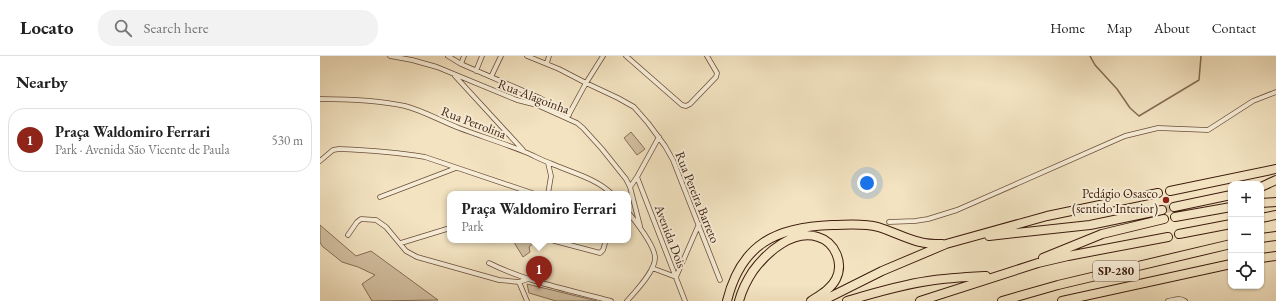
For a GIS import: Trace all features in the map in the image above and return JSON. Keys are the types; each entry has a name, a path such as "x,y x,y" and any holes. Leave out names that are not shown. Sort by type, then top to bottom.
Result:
{"highway":[{"path":"1170,191 1276,169"},
{"path":"1264,186 1276,180"},
{"path":"822,301 882,271 946,244 1047,216 1158,193"},
{"path":"1174,207 1228,196"},
{"path":"1264,203 1276,202"},
{"path":"1175,217 1228,208"},
{"path":"847,301 889,289 928,281 950,278 1002,275 1090,238 1163,215 964,239"},
{"path":"1264,217 1276,215"},
{"path":"727,301 734,278 751,253 769,238 781,232 792,229 818,225 866,225 877,227 921,243 946,244"},
{"path":"1179,234 1228,225"},
{"path":"739,301 752,272 766,257 779,246 790,240 797,237 810,235 819,237 831,245 838,258 839,265 836,279 831,286 811,301"},
{"path":"1264,238 1276,236"},
{"name":"SP-280","path":"920,301 1038,263 1168,237"},
{"name":"SP-280","path":"1002,301 1058,285 1228,245"},
{"path":"1264,258 1276,256"},
{"path":"1062,301 1228,265"}],"street":[{"name":"Rua Alagoinha","path":"390,56 437,67 517,100 537,105 568,117 583,128 621,172 630,187 640,226"},
{"path":"448,56 476,71 540,98 568,117 586,83 603,56"},
{"path":"461,64 464,56"},
{"path":"476,71 482,56"},
{"path":"491,77 501,56"},
{"name":"Rua Pereira Barreto","path":"527,56 618,98 634,107 641,115 659,138 673,160 720,280"},
{"path":"547,64 549,56"},
{"path":"626,56 686,106 690,104 716,77 717,73 707,56"},
{"path":"453,74 525,152"},
{"path":"889,222 928,219 957,210 1125,136 1158,128 1208,130 1254,101 1276,92"},
{"path":"537,105 540,98"},
{"name":"Rua Petrolina","path":"320,99 358,100 406,106 576,173 594,182 607,191"},
{"path":"630,187 659,138"},
{"path":"320,161 333,150 380,151 425,157 526,191"},
{"path":"548,163 551,176 548,191"},
{"path":"380,197 456,168"},
{"name":"Avenida Dois","path":"637,177 686,301"},
{"path":"628,301 652,268 655,257 640,226 631,216"},
{"path":"348,235 357,222 361,219 376,220 386,227 410,254 417,257 499,280 519,282 528,279"},
{"path":"652,268 676,277 699,224"},
{"path":"400,243 447,229"},
{"path":"562,243 600,253 603,250 605,243"},
{"path":"489,263 509,273 528,279 611,301"},
{"path":"519,282 527,301"},
{"path":"1168,301 1178,298 1185,301"}],"shaded area":[{"path":"631,132 645,149 637,155 624,138"},
{"path":"320,225 356,256 371,251 438,300 372,301 362,284 375,275 358,267 342,262 322,246 320,242"},
{"path":"534,243 529,247 530,252 523,257 515,244"},
{"path":"527,284 597,301 556,301 529,293"}],"waterway":[{"path":"1090,56 1095,65 1117,89 1130,108 1139,116 1199,80 1201,56"}],"tunnel":[{"path":"1162,210 1174,207"}],"place":[{"name":"Pedágio Osasco (sentido Interior)","path":"1166,200"},
{"name":"Praça Waldomiro Ferrari","path":"539,289"}]}
